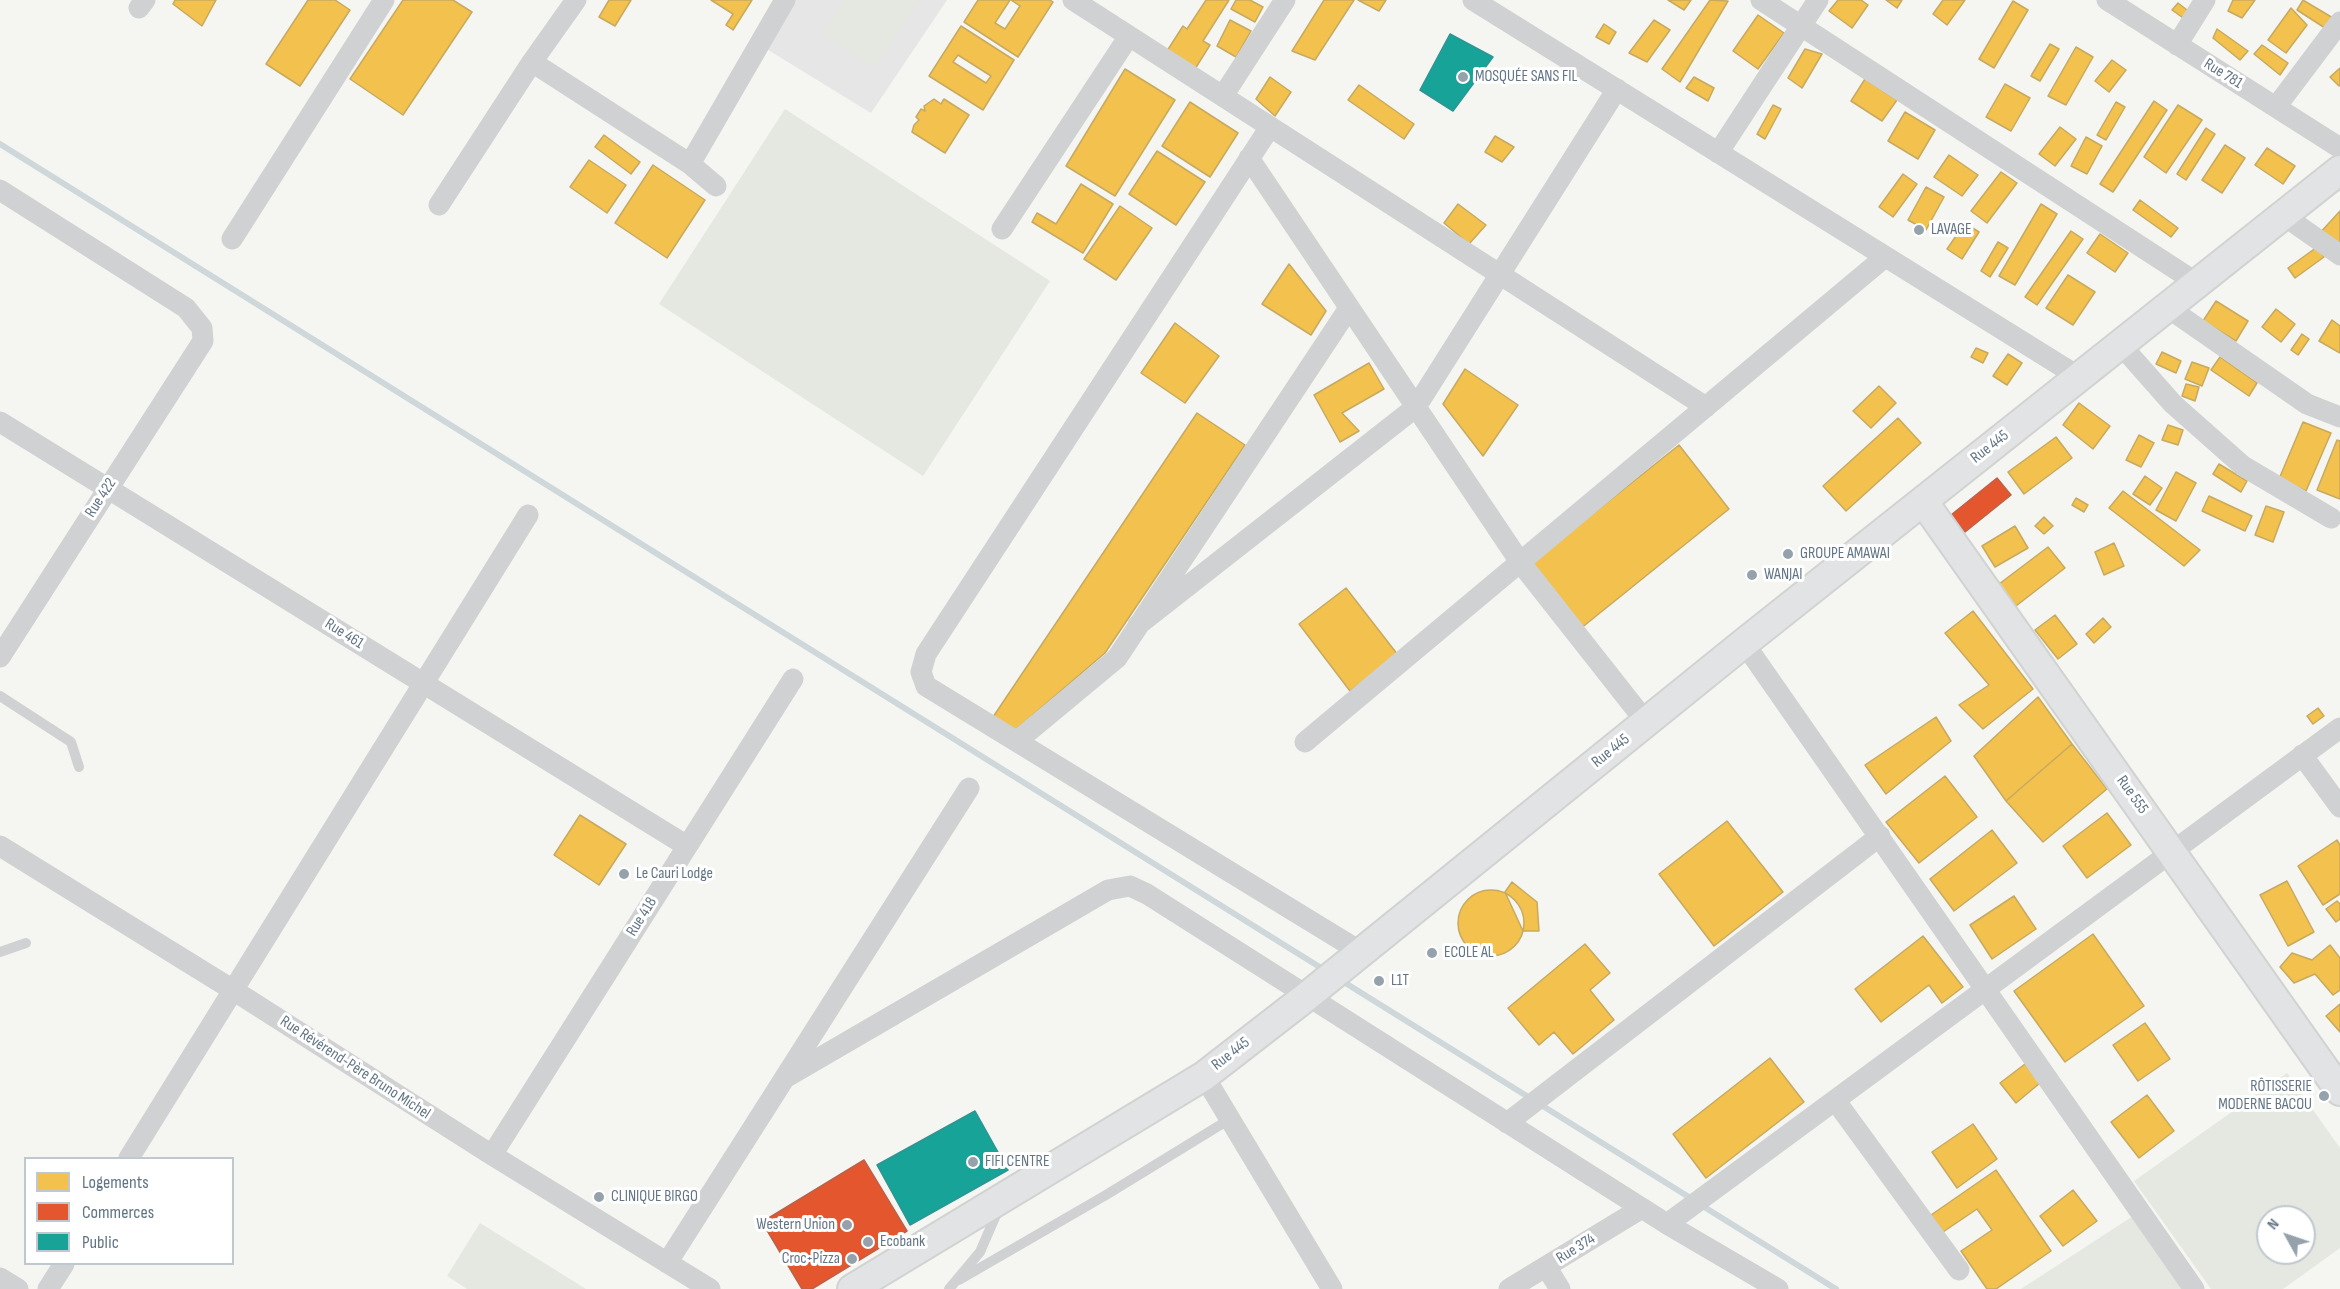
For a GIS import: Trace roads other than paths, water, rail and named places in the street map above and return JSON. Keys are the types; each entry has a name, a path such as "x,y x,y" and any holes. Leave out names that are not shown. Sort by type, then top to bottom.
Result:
{"street":[{"path":"232,239 384,0"},
{"path":"439,205 532,62 576,0"},
{"path":"690,164 785,0"},
{"path":"1073,0 1706,407"},
{"path":"1223,96 1285,0"},
{"path":"1473,0 2079,377"},
{"path":"1761,0 2197,283"},
{"path":"1719,153 1818,0"},
{"name":"Rue 781","path":"2107,0 2340,148"},
{"path":"2177,45 2205,0"},
{"path":"2276,108 2340,22"},
{"path":"1002,229 1129,36"},
{"path":"532,62 690,164 716,186"},
{"path":"1138,625 1416,407 1617,89"},
{"path":"1270,127 926,654 921,672 926,686 1357,955"},
{"path":"1249,159 1520,562 1646,722"},
{"name":"Rue 445","path":"852,1289 1204,1076 1744,643 2340,170"},
{"name":"Rue 422","path":"0,190 186,308 202,328 203,341 0,657"},
{"path":"2283,216 2340,255"},
{"path":"1305,742 1885,257"},
{"path":"2167,307 2307,404 2340,417"},
{"path":"1017,741 1117,658 1349,308"},
{"path":"2120,344 2173,404 2243,466 2331,518"},
{"name":"Rue 461","path":"0,422 687,846"},
{"name":"Rue 555","path":"1923,501 2340,1091"},
{"path":"130,1157 528,515"},
{"path":"1744,643 2194,1289"},
{"name":"Rue 418","path":"492,1155 793,679"},
{"path":"1667,1224 2340,728"},
{"path":"2302,755 2340,807"},
{"path":"667,1263 969,788"},
{"path":"1507,1123 1880,836"},
{"name":"Rue Révérend-Père Bruno Michel","path":"0,846 710,1289"},
{"path":"785,1078 1108,890 1130,886 1314,990 1507,1123 1667,1224 1778,1289"},
{"path":"1204,1076 1332,1289"},
{"path":"1835,1100 1959,1270"},
{"name":"Rue 374","path":"1509,1289 1547,1268 1642,1208"},
{"path":"48,1289 63,1265"},
{"path":"1547,1268 1560,1289"},
{"path":"0,1278 18,1289"}],"lane":[{"path":"0,696 71,742 79,767"},
{"path":"0,952 26,943"},
{"path":"958,1280 1106,1195 1230,1119"},
{"path":"949,1289 980,1252 1004,1197"}],"waterway":[{"path":"0,144 1326,971"},
{"path":"1339,979 1692,1199"},
{"path":"1701,1205 1836,1289"}],"place":[{"name":"MOSQUÉE SANS FIL","path":"1463,77"},
{"name":"LAVAGE","path":"1919,230"},
{"name":"GROUPE AMAWAI","path":"1788,554"},
{"name":"WANJAI","path":"1752,575"},
{"name":"Le Cauri Lodge","path":"624,874"},
{"name":"ECOLE AL","path":"1432,953"},
{"name":"L1T","path":"1379,981"},
{"name":"RÔTISSERIE MODERNE BACOU","path":"2324,1096"},
{"name":"FIFI CENTRE","path":"973,1162"},
{"name":"CLINIQUE BIRGO","path":"599,1197"},
{"name":"Western Union","path":"847,1225"},
{"name":"Ecobank","path":"868,1242"},
{"name":"Croc-Pizza","path":"852,1259"}]}
